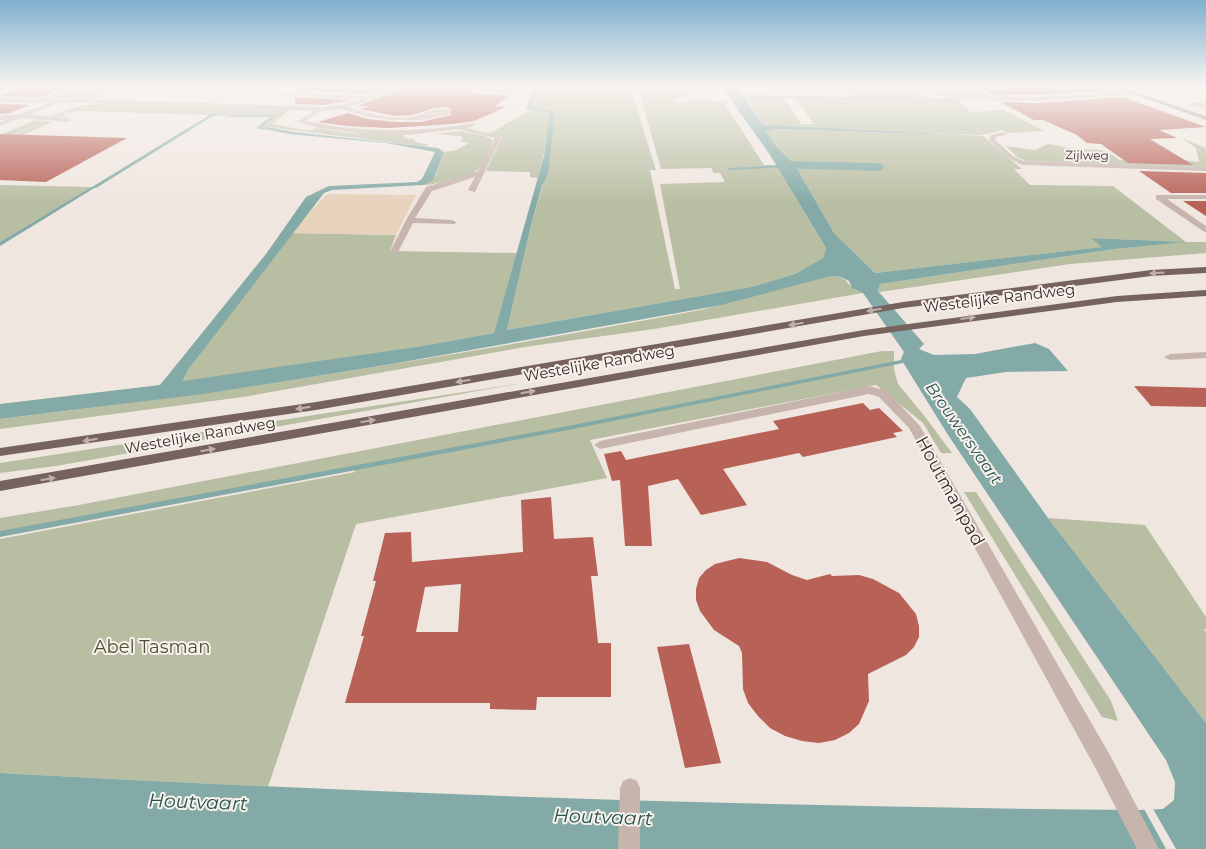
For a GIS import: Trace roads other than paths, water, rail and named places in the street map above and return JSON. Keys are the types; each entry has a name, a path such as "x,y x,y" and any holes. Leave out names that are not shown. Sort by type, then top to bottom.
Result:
{"main road":[{"name":"Westelijke Randweg","path":"0,452 316,406 903,305 1152,273 1206,270"},
{"name":"Westelijke Randweg","path":"0,486 864,333 1117,300 1206,293"}],"street":[{"path":"320,127 334,130 384,134 415,133 467,127"},
{"path":"457,129 498,138 472,190"},
{"name":"Zijlweg","path":"1004,134 993,136 992,140 1011,157 1022,163 1206,169"},
{"path":"394,252 410,220 429,189 480,173"},
{"path":"1206,197 1160,196 1206,230"},
{"path":"410,220 452,222"},
{"path":"1170,357 1206,356"},
{"name":"Houtmanpad","path":"600,445 870,390 883,394 914,426 1104,764 1117,793 1148,849"},
{"path":"629,849 630,788"}],"water":[{"path":"267,127 294,132 438,148 444,152 433,180 423,185 332,190 324,193 188,370 183,381 422,346 494,333 544,156 548,127 553,127 548,174 542,186 532,221 507,330 751,287 795,274 823,258 826,248 770,155 750,127 797,127 983,136 776,129 766,131 775,145 795,165 834,233 875,273 1102,247 1091,238 1186,242 1115,249 880,284 878,291 924,344 919,349 934,355 975,354 1035,343 1049,349 1068,371 1006,372 966,378 957,397 970,409 1048,518 1206,723 1206,849 0,849 0,773 284,787 712,803 1140,810 1163,809 1174,800 1175,782 1166,760 948,435 901,359 904,352 863,293 852,288 849,281 841,277 831,276 722,305 392,364 203,394 0,419 0,404 160,385 266,254 306,197 329,186 417,182 422,179 435,152 386,143 289,134 265,129"},
{"path":"91,187 96,187 0,246 0,242"}],"waterway":[{"path":"94,187 193,127"},
{"path":"260,127 258,128 265,129"},
{"path":"785,165 877,167"},
{"path":"730,169 786,166"},
{"path":"0,534 568,428 911,360"}],"water label":[{"name":"Brouwersvaart","path":"964,433"},
{"name":"Houtvaart","path":"198,802"},
{"name":"Houtvaart","path":"603,817"}],"park label":[{"name":"Abel Tasman","path":"152,647"}]}
